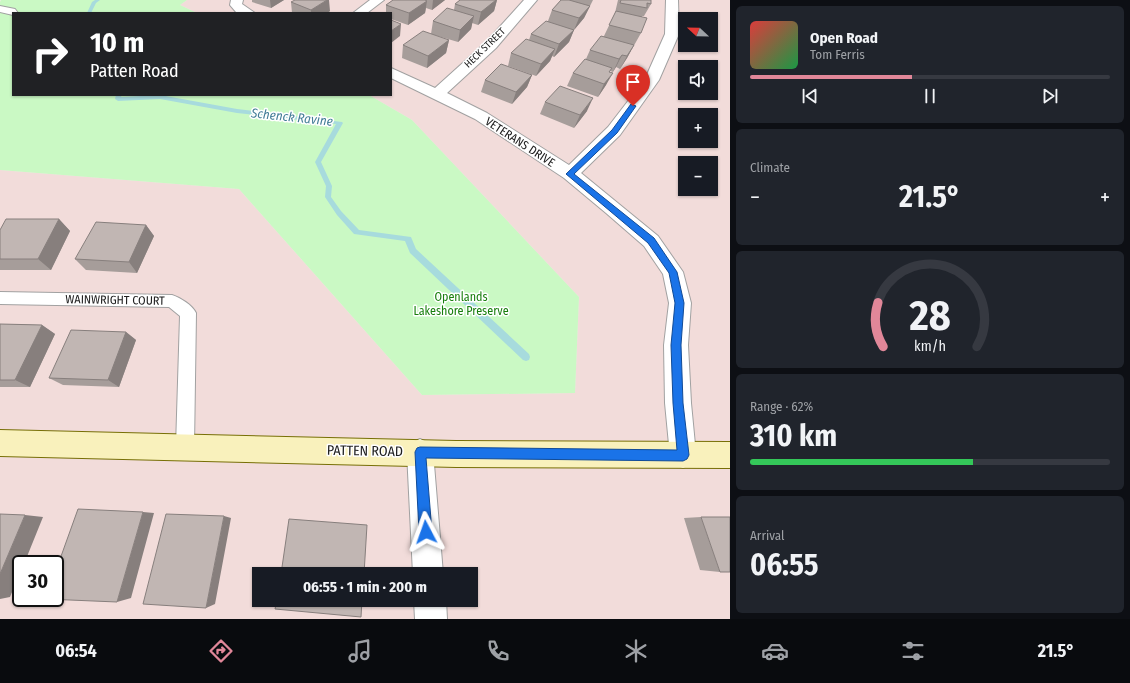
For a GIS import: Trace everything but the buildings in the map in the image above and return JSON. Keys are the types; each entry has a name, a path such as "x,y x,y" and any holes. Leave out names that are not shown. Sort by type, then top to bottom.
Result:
{"street":[{"path":"237,0 236,5 247,12"},
{"path":"360,12 378,0"},
{"name":"HECK STREET","path":"437,94 491,46 531,0"},
{"path":"570,174 614,131 652,80 672,34 672,0"},
{"name":"VETERANS DRIVE","path":"392,72 481,116 570,174 651,241 673,272 680,303 676,345 678,403 683,455"},
{"name":"PATTEN ROAD","path":"0,443 420,452 730,455"},
{"path":"420,452 428,567"},
{"path":"430,607 431,619"}],"lane":[{"path":"0,9 12,12"},
{"name":"WAINWRIGHT COURT","path":"0,298 172,301 181,307 188,313 185,447"}],"shaded area":[{"path":"187,0 730,0 730,619 0,619 0,170 239,189 422,395 575,393 579,297 412,120 371,96 392,96 392,12 195,12 180,5"}],"green space":[{"name":"Openlands Lakeshore Preserve","path":"1,0 187,0 180,5 195,12 12,12 12,96 371,96 412,120 579,297 575,393 422,395 239,189 0,170"}],"waterway":[{"name":"Schenck Ravine","path":"89,12 94,2 98,0"},
{"name":"Schenck Ravine","path":"119,96 118,99 160,97 237,111 340,123 318,162 329,186 328,197 339,213 357,232 408,239 413,251 526,357"}],"route":[{"path":"426,532 420,452 640,456 683,455 678,403 676,345 680,303 673,272 651,241 613,208 570,174 614,131 633,106"}]}
